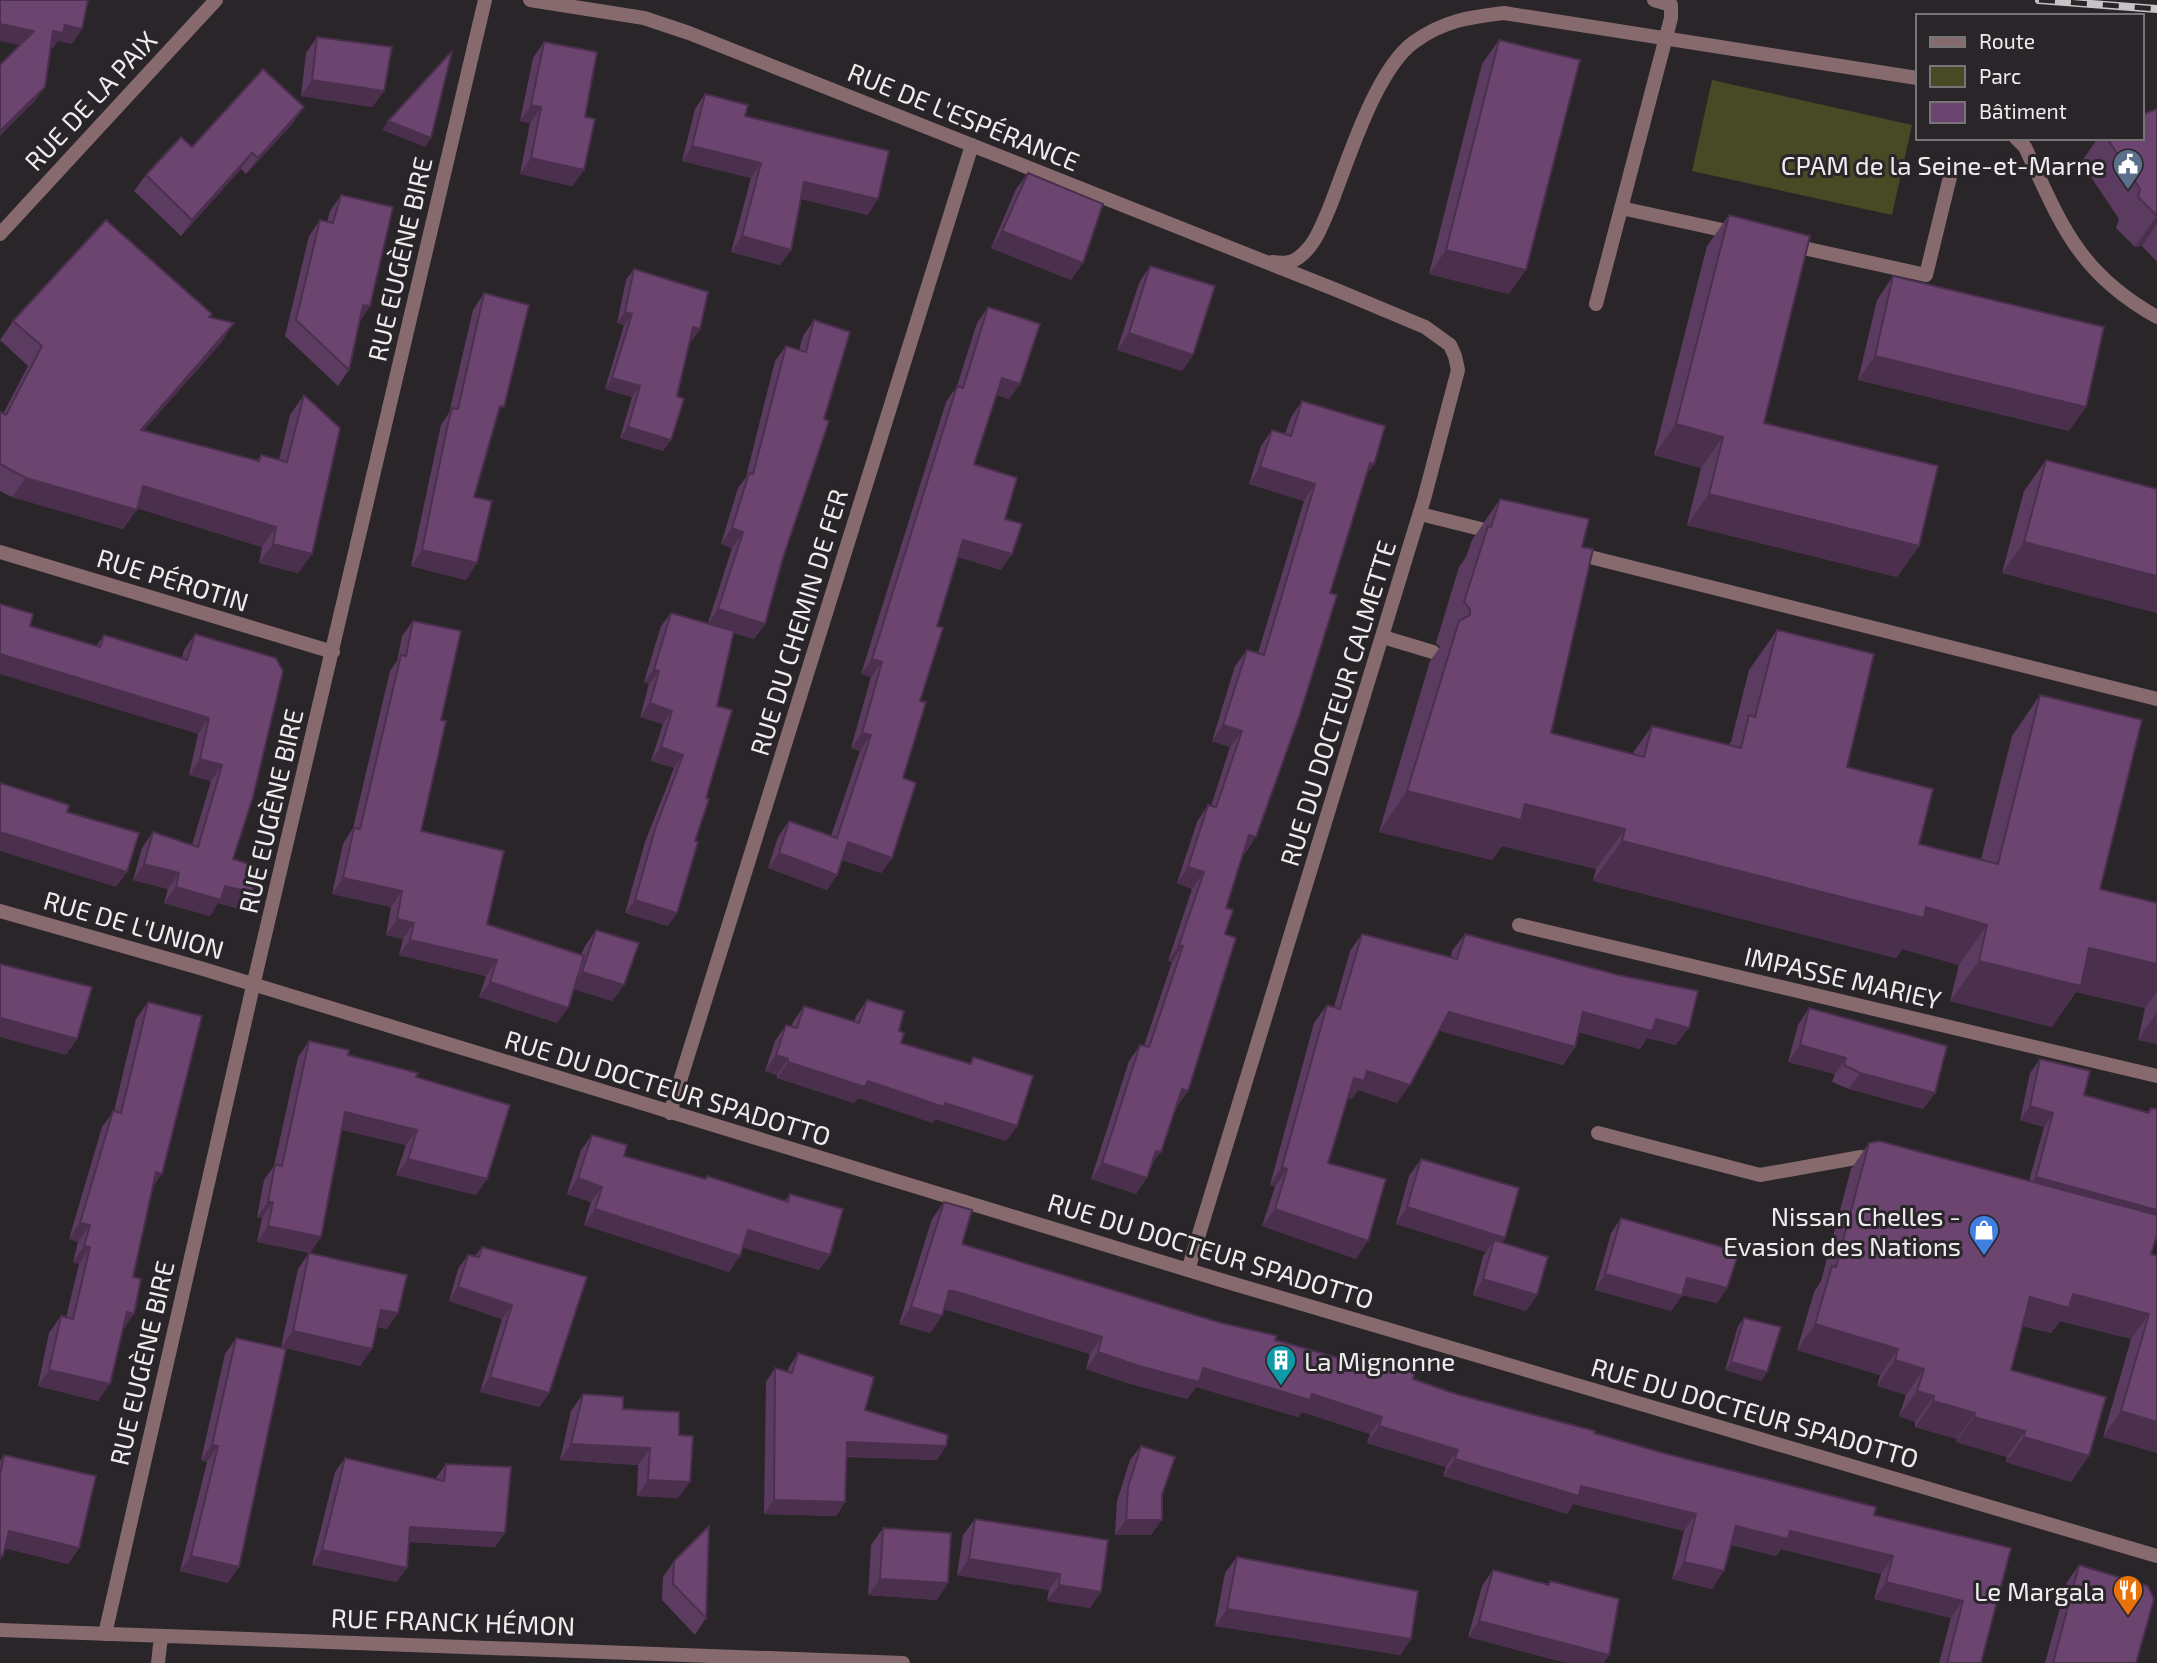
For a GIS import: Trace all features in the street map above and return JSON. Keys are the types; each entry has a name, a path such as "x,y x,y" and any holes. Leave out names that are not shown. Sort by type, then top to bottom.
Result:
{"street":[{"name":"RUE DE LA PAIX","path":"0,234 216,0"},
{"name":"RUE EUGÈNE BIRE","path":"105,1634 253,986 485,0"},
{"name":"RUE DE L'ESPÉRANCE","path":"530,0 645,18 1264,262"},
{"path":"1597,304 1671,18 1671,5 1654,0"},
{"path":"1264,262 1285,263 1297,258 1316,237 1374,97 1412,43 1459,18 1504,13 1916,78"},
{"path":"2018,140 2025,147 2065,233 2092,267 2126,300 2157,317"},
{"name":"RUE DU CHEMIN DE FER","path":"670,1113 972,145"},
{"path":"1780,243 1926,275 1951,173"},
{"path":"1621,208 1754,237"},
{"name":"RUE DU DOCTEUR CALMETTE","path":"1188,1270 1420,514 1458,370 1450,345 1424,327 1264,262"},
{"path":"1420,514 1513,537"},
{"path":"1553,548 2157,699"},
{"name":"RUE PÉROTIN","path":"0,552 333,652"},
{"path":"1383,637 1433,652"},
{"name":"RUE DE L'UNION","path":"0,911 253,986"},
{"name":"IMPASSE MARIEY","path":"1519,925 2157,1076"},
{"name":"RUE DU DOCTEUR SPADOTTO","path":"253,986 1188,1270 2157,1556"},
{"path":"1598,1133 1760,1175 1861,1157 1888,1164"},
{"name":"RUE FRANCK HÉMON","path":"0,1630 903,1663"},
{"path":"158,1663 161,1636"}],"green space":[{"path":"1712,80 1912,125 1892,215 1692,171"}],"building":[{"path":"0,0 88,0 82,29 65,25 63,33 53,31 45,87 0,131 0,65 34,31 0,24"},
{"path":"317,37 392,47 384,91 312,80"},
{"path":"1499,40 1580,60 1526,270 1446,250"},
{"path":"544,42 597,52 585,117 595,119 584,170 531,158 541,107 531,105"},
{"path":"452,51 431,138 388,121"},
{"path":"263,69 304,107 258,158 252,153 192,220 146,175 181,137 192,147"},
{"path":"705,94 748,105 745,116 889,151 878,199 804,182 791,250 742,236 761,163 692,146"},
{"path":"2157,109 2157,216 2138,197 2140,189 2108,140 2143,140 2143,114"},
{"path":"1028,173 1103,204 1083,263 1002,231"},
{"path":"341,195 393,207 370,306 363,305 349,370 296,320 320,220 333,223"},
{"path":"1729,215 1810,236 1764,423 1938,466 1919,546 1709,494 1723,437 1676,424"},
{"path":"106,220 212,314 209,317 234,323 141,430 259,461 261,455 287,462 304,395 340,428 312,554 273,544 276,527 143,486 137,510 26,478 0,464 0,412 6,415 42,346 13,321"},
{"path":"1150,266 1215,286 1193,355 1129,333"},
{"path":"634,269 708,292 700,329 693,327 677,396 684,399 671,440 628,427 640,386 612,378 632,314 625,312"},
{"path":"1893,276 2104,327 2086,407 1875,356"},
{"path":"484,293 529,305 504,407 500,406 474,497 492,501 477,563 422,550 447,428 452,408 458,409"},
{"path":"988,307 1040,324 1020,384 1002,378 974,464 1017,478 1005,519 1022,524 1012,554 963,540 937,626 943,628 920,701 926,702 903,778 916,783 892,858 848,842 837,875 779,853 789,821 837,838 871,735 862,733 882,662 872,659 957,386 963,388"},
{"path":"814,320 850,332 824,419 829,421 782,561 765,624 718,609 743,532 732,528 749,473 753,474 786,346 806,352"},
{"path":"1302,401 1385,426 1374,464 1370,463 1330,593 1337,595 1300,714 1256,837 1249,835 1226,908 1233,910 1225,934 1236,938 1188,1091 1182,1089 1161,1152 1156,1151 1147,1178 1102,1163 1140,1045 1149,1047 1183,946 1179,945 1204,872 1188,867 1208,805 1216,807 1242,731 1223,725 1247,650 1264,655 1315,484 1260,467 1272,430 1291,436"},
{"path":"2046,460 2157,489 2157,576 2024,542"},
{"path":"1500,499 1589,519 1582,547 1593,549 1551,733 1644,757 1652,726 1741,748 1749,715 1755,717 1777,630 1874,654 1847,767 1933,789 1919,844 1998,864 2040,695 2142,720 2100,889 2157,903 2157,964 2089,948 2081,986 1979,961 1987,925 1926,907 1924,918 1622,841 1625,829 1525,804 1521,820 1407,791 1459,621 1470,615 1470,609 1464,602 1488,526 1491,527"},
{"path":"0,604 33,614 30,626 100,647 104,635 187,660 195,634 276,658 283,671 253,797 233,859 259,867 252,893 225,886 221,900 176,887 179,873 144,864 153,832 198,847 222,765 200,759 209,718 0,654"},
{"path":"671,613 734,631 717,706 732,710 677,913 635,900 655,829 683,755 661,747 672,711 650,703 659,671 654,669"},
{"path":"413,621 461,631 441,720 446,721 421,831 504,851 487,924 584,956 568,1008 490,982 497,960 410,940 414,923 397,919 402,891 343,878 354,828 360,829 401,655 406,656"},
{"path":"0,783 69,805 67,812 139,833 127,872 0,832"},
{"path":"596,930 639,943 624,985 582,972"},
{"path":"1362,934 1457,959 1465,934 1618,975 1698,991 1689,1028 1656,1019 1652,1031 1583,1012 1575,1047 1449,1012 1410,1085 1367,1071 1364,1081 1354,1078 1328,1163 1386,1179 1368,1241 1275,1209 1287,1169 1282,1167 1327,1005 1340,1009"},
{"path":"0,964 92,987 77,1039 1,1018 0,1022"},
{"path":"867,1000 904,1011 899,1031 904,1033 901,1043 971,1064 973,1057 1033,1076 1017,1126 945,1103 944,1107 868,1081 865,1087 788,1062 788,1059 776,1055 786,1025 797,1028 804,1006 859,1023"},
{"path":"148,1002 202,1016 162,1174 156,1172 133,1277 141,1279 134,1314 127,1312 110,1384 49,1370 61,1316 73,1319 90,1247 84,1246 90,1225 80,1223 113,1111 121,1113"},
{"path":"1809,1008 1947,1046 1935,1093 1860,1073 1844,1065 1846,1058 1800,1045"},
{"path":"309,1041 349,1050 348,1055 418,1073 416,1077 510,1105 487,1179 408,1159 417,1130 345,1112 321,1237 268,1226 273,1202 268,1202 275,1164 282,1166"},
{"path":"2040,1059 2090,1071 2084,1095 2149,1113 2151,1108 2157,1109 2157,1210 2036,1177 2053,1113 2030,1106"},
{"path":"592,1135 627,1145 624,1156 706,1179 707,1176 788,1202 790,1194 843,1209 830,1255 748,1230 740,1256 595,1209 602,1187 578,1178"},
{"path":"1879,1141 2157,1215 2157,1235 2151,1254 2157,1256 2157,1422 2121,1411 2149,1314 2073,1294 2069,1308 2030,1297 2011,1370 2106,1397 2089,1456 2024,1437 2025,1431 1974,1417 1975,1413 1933,1401 1934,1396 1917,1391 1924,1369 1895,1360 1898,1349 1815,1324 1832,1266 1836,1267 1869,1143"},
{"path":"1421,1159 1519,1188 1505,1238 1407,1207"},
{"path":"944,1202 972,1210 962,1244 1218,1322 1277,1336 1275,1340 1367,1366 1372,1355 1416,1367 1413,1379 1456,1394 1595,1431 1594,1433 1667,1454 1876,1507 1874,1515 2011,1548 1981,1663 1947,1663 1963,1601 1886,1582 1893,1556 1790,1531 1788,1539 1736,1526 1724,1571 1684,1562 1696,1514 1581,1486 1579,1496 1455,1459 1458,1450 1379,1426 1382,1417 1312,1394 1310,1400 1203,1368 1199,1382 1139,1366 1098,1352 1102,1337 954,1291 949,1291 942,1316 911,1307"},
{"path":"1621,1218 1739,1252 1727,1288 1687,1278 1682,1296 1605,1274"},
{"path":"1494,1240 1548,1257 1537,1295 1483,1279"},
{"path":"482,1247 587,1277 549,1393 490,1377 512,1305 458,1287 468,1255 479,1257"},
{"path":"309,1253 407,1275 398,1313 381,1310 372,1349 293,1331"},
{"path":"1744,1318 1781,1327 1767,1372 1731,1362"},
{"path":"236,1338 286,1349 239,1567 191,1556 218,1446 212,1445"},
{"path":"798,1353 874,1377 865,1410 948,1435 946,1446 847,1442 845,1502 774,1500 775,1368 792,1373"},
{"path":"583,1394 623,1397 623,1409 679,1412 679,1435 693,1436 690,1482 648,1480 650,1448 571,1444"},
{"path":"1141,1446 1175,1457 1162,1495 1162,1520 1126,1520 1128,1487"},
{"path":"4,1455 96,1476 79,1548 9,1531 3,1556 0,1555 0,1474"},
{"path":"345,1458 444,1481 446,1464 511,1467 505,1533 410,1527 407,1568 322,1550"},
{"path":"975,1519 1108,1540 1101,1592 1059,1585 1060,1574 969,1559"},
{"path":"709,1526 706,1618 673,1584 674,1561"},
{"path":"883,1528 951,1533 948,1583 880,1579"},
{"path":"1237,1557 1418,1591 1411,1639 1227,1609"},
{"path":"2079,1565 2148,1586 2154,1599 2136,1663 2053,1663"},
{"path":"1493,1570 1619,1599 1609,1655 1479,1621"}],"railway":[{"path":"2039,0 2157,9"}],"place":[{"name":"CPAM de la Seine-et-Marne","path":"2128,191"},
{"name":"Nissan Chelles - Evasion des Nations","path":"1984,1257"},
{"name":"La Mignonne","path":"1281,1387"},
{"name":"Le Margala","path":"2128,1617"}]}
